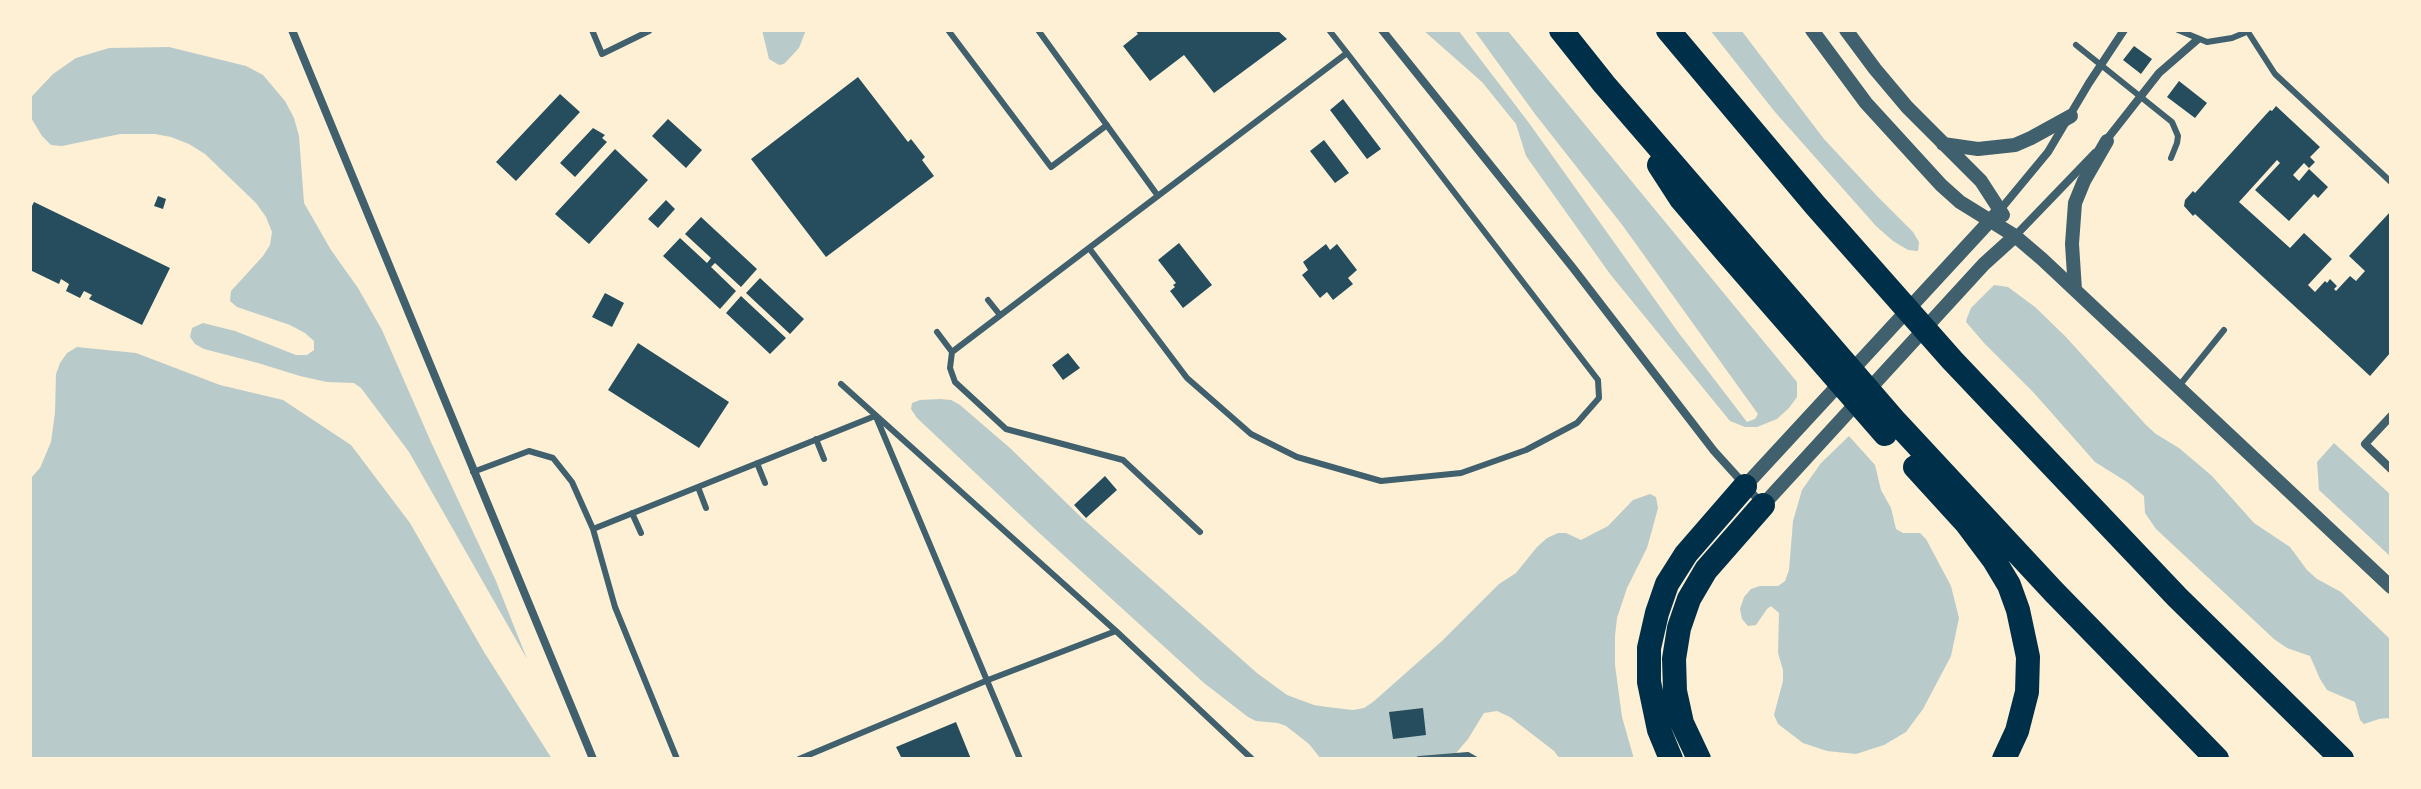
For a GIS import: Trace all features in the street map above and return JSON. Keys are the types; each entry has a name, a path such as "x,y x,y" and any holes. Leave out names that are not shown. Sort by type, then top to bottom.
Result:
{"highway":[{"path":"1561,30 1604,84 1681,199 1818,345 1890,428 2002,572 2014,597 2028,657 2027,692 2017,731 2004,759"},
{"path":"1668,30 1815,205 1952,360 2177,597 2342,759"},
{"path":"1890,428 2217,759"},
{"path":"1671,759 1659,730 1649,682 1648,656 1652,630 1661,598 1676,569 1745,486"},
{"path":"1699,759 1682,723 1675,691 1674,659 1679,628 1689,599 1706,570 1763,505"}],"street":[{"path":"292,30 593,759"},
{"path":"1382,30 1573,268 1714,451 1763,505 1984,264 2107,141 2166,66 2197,40"},
{"path":"1812,30 1859,95 1921,165 1960,202 1994,215"},
{"path":"1846,30 1875,69 1942,144 1981,181 1994,215 2391,587"},
{"path":"1745,486 2048,152 2124,30"},
{"path":"1942,144 1978,149 2015,145 2071,116"},
{"path":"2075,290 2072,244 2075,203 2107,141"},
{"path":"2391,416 2365,444 2391,469"}],"lane":[{"path":"592,30 602,54 649,31"},
{"path":"948,30 1051,167 1107,125"},
{"path":"1038,30 1158,196"},
{"path":"1089,248 1187,378 1251,434 1297,457 1381,481 1461,473 1526,450 1577,423 1599,398 1598,380 1329,30"},
{"path":"2178,30 2197,40 2215,42 2249,31 2275,74 2391,182"},
{"path":"2076,45 2167,117 2176,129 2177,143 2171,158"},
{"path":"952,352 1347,53"},
{"path":"988,300 1000,315"},
{"path":"2178,387 2224,330"},
{"path":"937,332 952,352 950,368 955,382 1006,429 1123,460 1200,532"},
{"path":"841,384 1116,631 1252,759"},
{"path":"593,529 875,416"},
{"path":"875,416 1020,759"},
{"path":"816,439 824,459"},
{"path":"473,472 529,451 553,458 572,482 593,529 615,607 677,759"},
{"path":"757,463 765,483"},
{"path":"698,487 706,508"},
{"path":"632,513 641,533"},
{"path":"799,759 988,680 1116,631"},
{"path":"1419,759 1468,755 1475,759"}],"shaded area":[{"path":"762,30 806,30 799,48 784,64 779,65 769,59"},
{"path":"1423,30 1458,30 1529,123 1678,332 1747,422 1755,419 1758,414 1623,226 1474,30 1507,30 1797,382 1797,397 1789,408 1777,419 1757,427 1745,427 1730,421 1610,274 1526,156 1516,124 1482,82"},
{"path":"1710,30 1741,30 1824,139 1913,232 1919,242 1918,251 1908,250 1876,226 1775,112"},
{"path":"169,47 246,66 263,75 285,101 299,136 304,203 382,330 496,581 527,659 409,452 361,388 354,383 327,382 300,376 204,349 190,337 192,328 203,323 235,331 296,355 307,355 314,350 314,341 305,333 237,307 230,301 231,291 270,245 272,232 256,203 205,154 171,137 120,134 62,146 51,145 30,116 30,99 53,74 76,58 109,48"},
{"path":"1994,285 2008,287 2035,307 2146,425 2212,476 2254,523 2290,547 2307,570 2341,592 2391,640 2391,721 2388,718 2379,719 2364,724 2355,702 2327,690 2310,656 2287,648 2274,639 2156,529 2145,513 2144,496 2095,462 2034,393 1985,344 1966,322 1971,308"},
{"path":"77,347 136,353 220,385 283,400 351,445 410,523 484,652 552,759 30,759 30,479 40,468 51,442 56,374 67,353"},
{"path":"940,399 960,405 1010,448 1083,519 1257,673 1287,695 1327,707 1353,710 1373,702 1442,641 1499,584 1516,573 1547,538 1566,533 1581,540 1608,526 1633,500 1650,494 1656,497 1658,508 1647,548 1627,588 1617,618 1615,636 1615,665 1622,717 1634,759 1560,759 1510,717 1497,711 1484,713 1451,759 1321,759 1309,744 1286,726 1248,717 1204,683 1036,530 911,409 912,403 920,400"},
{"path":"1849,436 1875,465 1896,529 1903,533 1920,533 1926,539 1951,586 1959,618 1951,656 1923,709 1906,732 1884,745 1856,754 1827,751 1803,743 1778,724 1774,715 1783,681 1778,653 1779,613 1771,606 1756,625 1748,626 1742,619 1740,609 1751,589 1778,586 1785,581 1789,570 1793,521 1802,490 1821,463"},
{"path":"2334,443 2391,495 2391,557 2319,490 2317,462"}],"building":[{"path":"1135,30 1277,30 1287,39 1214,93 1184,55 1150,81 1123,46 1138,34"},
{"path":"2134,46 2152,59 2141,74 2123,60"},
{"path":"858,77 908,142 911,139 925,157 922,160 934,176 826,257 751,159"},
{"path":"2179,81 2207,103 2195,118 2167,97"},
{"path":"560,94 580,112 516,181 496,162"},
{"path":"1343,99 1381,149 1367,159 1330,110"},
{"path":"2276,106 2320,147 2310,157 2315,162 2309,168 2304,163 2293,175 2299,181 2309,169 2328,187 2318,198 2314,194 2289,221 2255,190 2280,163 2277,160 2239,202 2290,248 2304,233 2332,259 2308,285 2315,292 2330,279 2337,286 2336,291 2350,276 2356,281 2365,271 2349,256 2391,211 2391,352 2370,376 2184,206 2193,191 2195,193"},
{"path":"668,119 702,150 686,168 652,136"},
{"path":"593,128 605,135 602,138 607,142 575,177 560,163"},
{"path":"1324,140 1349,173 1335,183 1310,151"},
{"path":"615,149 648,180 589,244 555,214"},
{"path":"158,196 166,199 163,209 154,206"},
{"path":"666,200 675,209 658,228 648,219"},
{"path":"34,202 170,268 142,325 89,299 92,295 84,291 80,298 66,291 69,284 61,279 59,284 30,270 30,210"},
{"path":"701,217 757,269 741,287 715,263 711,267 736,291 720,309 663,256 680,238 707,263 711,258 685,234"},
{"path":"1179,243 1212,285 1183,308 1170,291 1176,283 1158,260"},
{"path":"1326,244 1330,250 1337,244 1357,270 1348,278 1353,284 1333,300 1327,292 1320,298 1302,275 1308,270 1303,262"},
{"path":"760,278 804,319 790,334 746,293"},
{"path":"605,293 624,303 612,327 592,317"},
{"path":"741,296 786,338 770,354 726,313"},
{"path":"638,343 729,402 699,448 608,390"},
{"path":"1068,353 1080,368 1063,380 1052,365"},
{"path":"1105,476 1117,490 1086,518 1074,505"},
{"path":"1423,708 1426,735 1393,739 1389,712"},
{"path":"956,722 971,759 902,759 896,747"}]}
